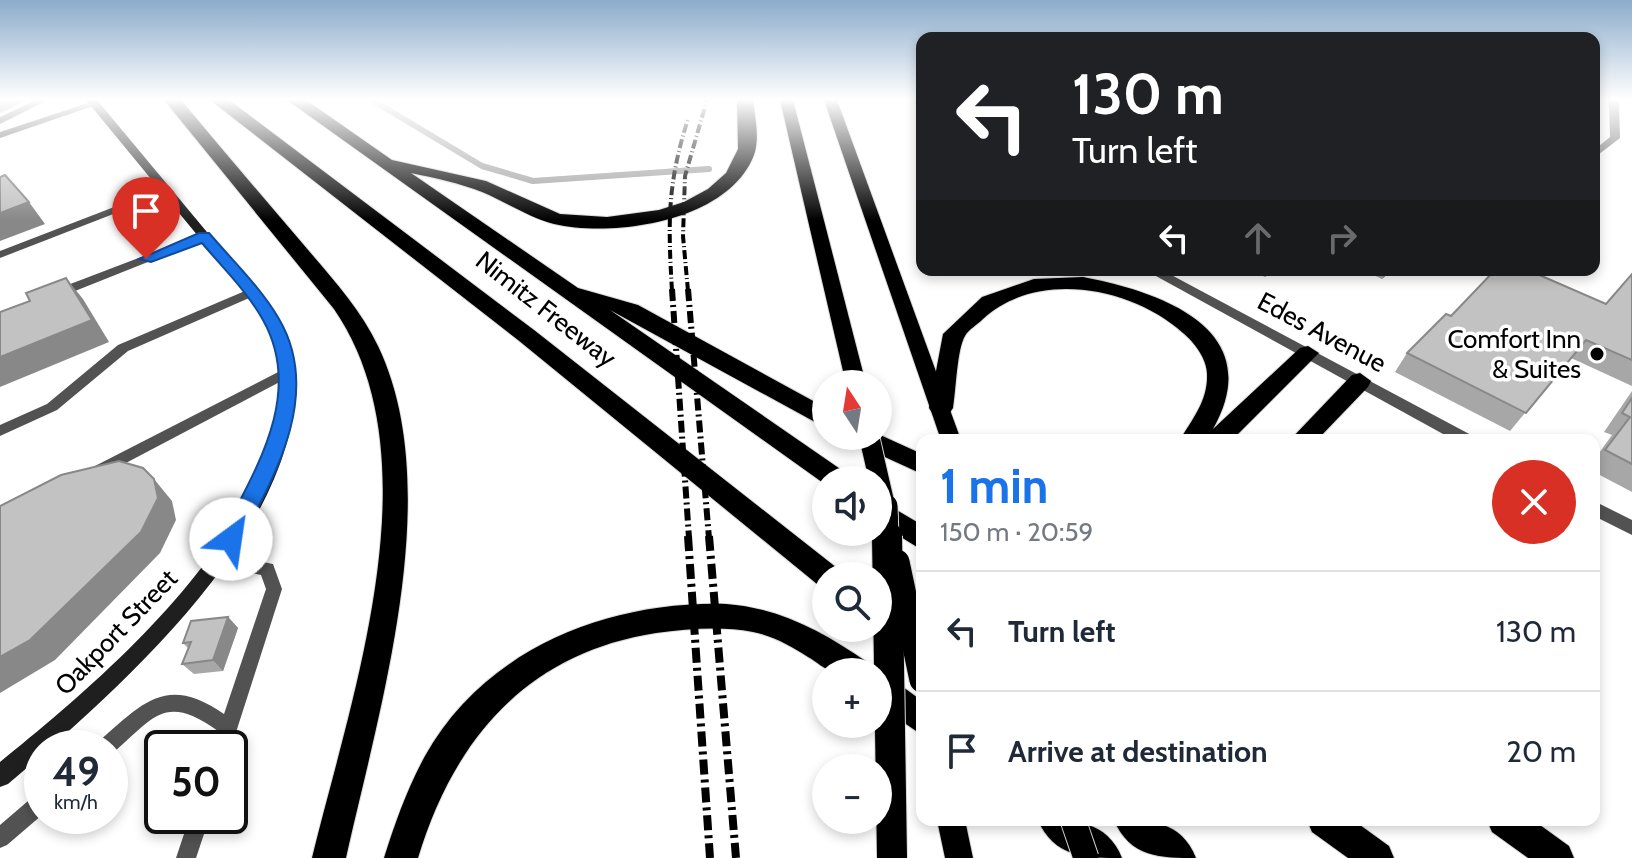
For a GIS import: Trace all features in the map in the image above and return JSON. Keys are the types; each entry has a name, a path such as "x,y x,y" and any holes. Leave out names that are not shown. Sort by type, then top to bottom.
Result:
{"highway":[{"path":"205,140 341,302 376,364 390,422 395,472 395,530 383,610 329,858"},
{"name":"Nimitz Freeway","path":"270,140 526,335 812,564"},
{"name":"Nimitz Freeway","path":"351,140 817,466"},
{"path":"380,161 482,186 522,208 558,219 590,224 625,223 668,213 702,198 729,179 745,156 745,140"},
{"path":"941,408 954,334 962,323 991,299 1020,287 1052,281 1092,283 1127,291 1164,307 1191,327 1215,355 1222,383 1198,434"},
{"path":"557,285 631,310 812,411"},
{"path":"1223,434 1308,353"},
{"path":"1308,434 1360,381"},
{"path":"890,450 916,462"},
{"path":"892,515 916,534"},
{"path":"883,546 892,858"},
{"path":"401,858 411,814 439,757 475,711 529,664 587,635 650,619 713,615 776,626 832,658"},
{"path":"892,628 916,647"},
{"path":"892,698 916,716"},
{"path":"1063,826 1105,858"},
{"path":"1139,826 1179,858"},
{"path":"1332,826 1377,858"},
{"path":"1512,826 1557,858"}],"main road":[{"name":"Oakport Street","path":"0,776 81,708 135,657 217,560 244,518 274,453 287,402 288,372 273,322 252,292 125,140"},
{"path":"796,140 853,370"},
{"path":"844,140 949,434"},
{"path":"891,546 916,654"},
{"path":"952,826 959,858"},
{"path":"1075,826 1086,858"}],"street":[{"name":"Edes Avenue","path":"1163,276 1456,434"},
{"path":"1600,511 1632,528"}],"lane":[{"path":"0,255 166,190"},
{"path":"44,299 204,236"},
{"path":"0,431 52,407 123,348 252,292"},
{"path":"84,478 288,372"},
{"path":"217,560 267,569 274,589 223,730"},
{"path":"128,730 166,701 182,700 223,723"},
{"path":"0,838 24,817"},
{"path":"186,858 194,834"}],"shaded area":[{"path":"708,166 705,172 533,181 538,178"}],"building":[{"path":"5,175 29,202 0,213 0,177"},
{"path":"1632,274 1632,360 1586,340 1526,413 1407,353 1446,314 1451,316 1489,276 1542,276 1606,304"},
{"path":"66,278 92,320 0,357 0,312 30,301 26,293"},
{"path":"1632,398 1632,464 1605,450 1630,417 1622,413"},
{"path":"119,461 143,468 154,479 158,498 141,532 30,640 0,657 0,506 61,475"},
{"path":"228,617 213,660 182,664 191,642 183,643 191,621"}],"waterway":[{"path":"439,140 482,166 533,181 709,169"}],"railway":[{"path":"672,291 671,204 682,140"},
{"path":"688,291 683,236 685,176 695,140"},
{"path":"672,289 689,538"},
{"path":"688,289 709,538"},
{"path":"688,536 710,858"},
{"path":"709,536 736,858"}],"place":[{"name":"Comfort Inn & Suites","path":"1597,354"}],"route":[{"path":"146,259 204,236 259,301 273,322 283,350 288,372 287,402 279,437 265,476 231,539"}]}
